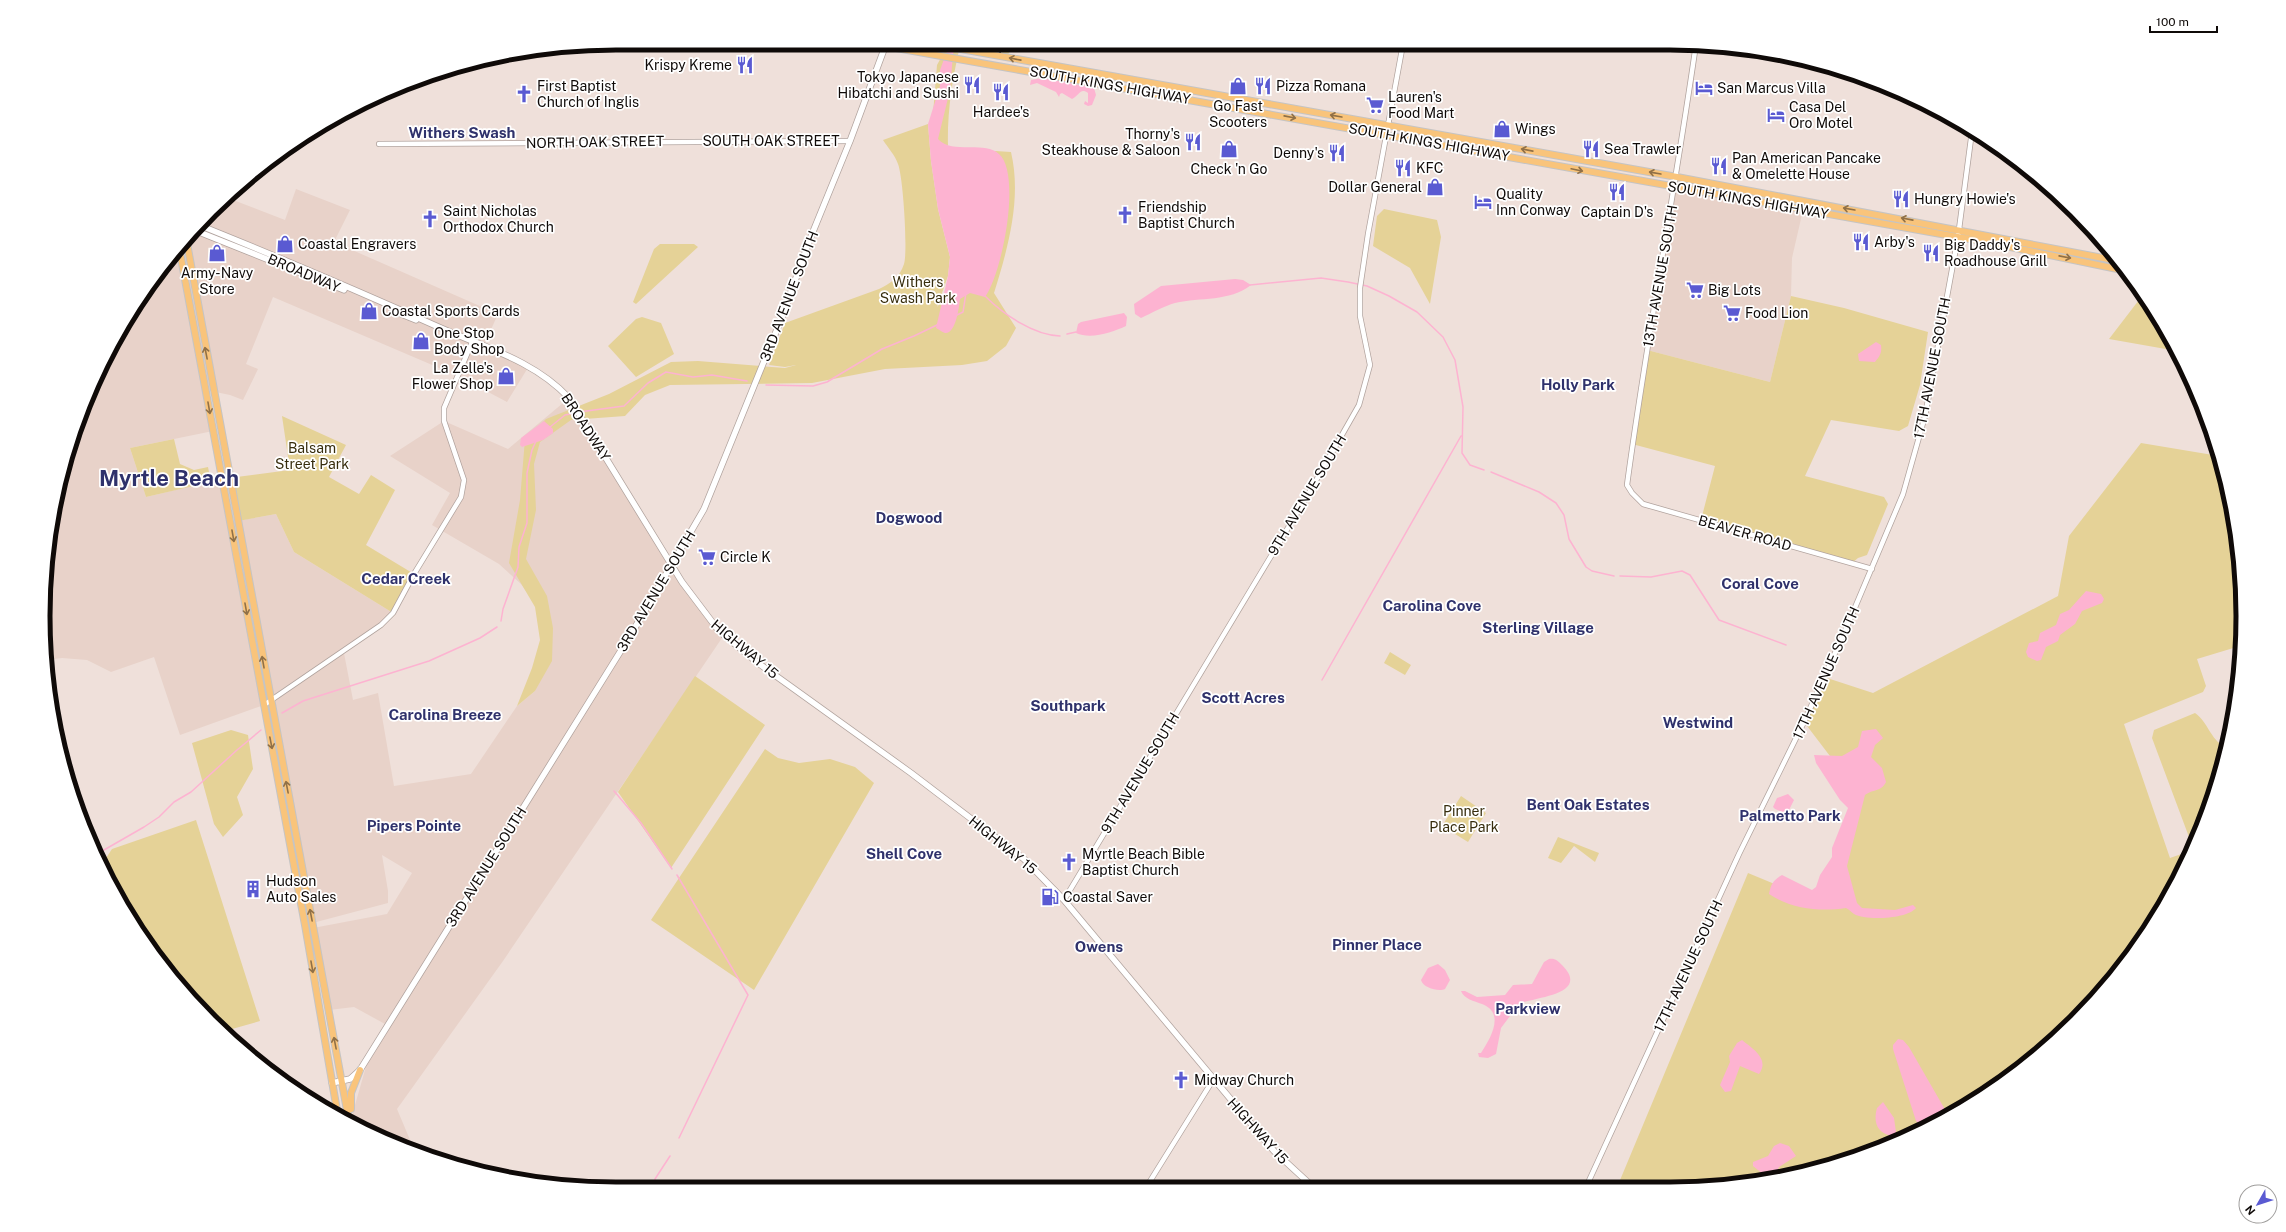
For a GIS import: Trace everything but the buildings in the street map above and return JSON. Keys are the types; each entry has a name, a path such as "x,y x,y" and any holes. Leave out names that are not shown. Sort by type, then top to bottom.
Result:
{"main road":[{"name":"3RD AVENUE SOUTH","path":"332,1083 350,1079 360,1070 630,636 704,509 735,436 810,239 850,141 883,50"},
{"name":"SOUTH KINGS HIGHWAY","path":"917,50 1676,188 1958,237 2118,270"},
{"name":"SOUTH KINGS HIGHWAY","path":"966,50 1677,177 1958,229 2109,259"},
{"name":"BROADWAY","path":"205,228 435,326 473,340 529,366 558,386 569,398 672,566"},
{"name":"BROADWAY","path":"200,232 254,252 409,318 435,326"},
{"path":"187,246 270,700 349,1114"},
{"path":"181,254 337,1108"},
{"name":"HIGHWAY 15","path":"672,566 708,618 724,635 758,663 1005,842 1024,859 1064,900 1213,1080 1274,1151 1307,1182"},
{"path":"349,1115 351,1093 360,1070"}],"street":[{"name":"9TH AVENUE SOUTH","path":"1064,900 1306,498 1360,405 1370,365 1360,316 1360,288 1368,234 1402,50"},
{"name":"13TH AVENUE SOUTH","path":"1627,485 1638,402 1676,188 1695,51"},
{"name":"17TH AVENUE SOUTH","path":"1588,1182 1739,854 1804,722 1872,569 1903,494 1925,416 1958,237 1971,137"},
{"name":"SOUTH OAK STREET","path":"692,140 770,142 850,141"},
{"name":"NORTH OAK STREET","path":"379,144 692,140"},
{"path":"264,705 381,625 393,613 414,574 458,505 464,480 444,421 444,408 473,340"},
{"name":"BEAVER ROAD","path":"1627,485 1632,493 1643,504 1872,569"},
{"path":"1149,1182 1213,1080"}],"shaded area":[{"path":"947,50 954,50 950,90 938,139 944,144 952,146 977,147 993,150 999,154 1006,165 1009,182 1007,224 1003,247 998,268 991,285 985,297 970,293 960,299 958,314 954,325 949,332 945,333 936,328 948,276 950,257 938,209 931,161 928,124 940,86 940,70"},
{"path":"1043,78 1094,88 1096,95 1092,105 1088,106 1084,104 1085,101 1088,103 1088,93 1085,91 1081,91 1072,99 1062,93 1059,97 1056,92 1037,83 1030,85 1031,80"},
{"path":"1676,188 1803,210 1792,258 1791,296 1770,382 1647,350"},
{"path":"296,189 350,210 334,242 498,314 484,345 529,366 507,402 458,376 273,297 246,364 258,369 243,400 230,395 206,390 213,431 130,448 146,497 222,479 231,522 276,514 294,552 393,613 381,625 343,648 353,700 378,693 394,786 471,774 517,706 535,691 553,628 521,584 499,564 432,525 450,493 390,456 444,421 508,449 569,398 672,565 724,635 503,961 397,1109 412,1144 353,1117 353,1112 369,1056 385,1024 354,1007 329,1010 313,928 387,914 412,873 382,855 388,891 388,903 305,925 264,705 180,735 154,657 111,672 87,660 62,658 52,659 50,616 51,579 61,506 69,470 80,434 93,399 108,366 145,302 167,271 190,243 233,200 285,220"},
{"path":"1235,279 1243,280 1251,285 1234,294 1224,297 1175,303 1141,318 1135,314 1134,304 1161,286"},
{"path":"1124,313 1127,317 1126,326 1108,333 1088,336 1076,333 1078,324 1081,322"},
{"path":"1876,342 1881,345 1881,352 1875,362 1859,361 1858,354"},
{"path":"544,421 553,429 553,433 543,440 522,447 520,445 521,438"},
{"path":"2086,591 2101,594 2104,599 2102,603 2082,611 2075,624 2060,635 2058,641 2046,647 2041,660 2037,661 2028,657 2026,652 2029,643 2038,641 2040,633 2056,625 2060,614 2069,610"},
{"path":"1876,729 1883,738 1875,745 1871,757 1882,768 1886,782 1879,789 1865,795 1847,866 1857,903 1862,908 1895,910 1913,905 1916,908 1911,912 1896,917 1867,918 1854,914 1846,908 1826,910 1796,906 1769,894 1773,883 1782,875 1812,890 1816,887 1820,875 1832,857 1832,848 1848,808 1840,800 1816,763 1814,755 1842,756 1858,747 1862,731"},
{"path":"1788,794 1794,800 1787,814 1773,807 1777,798"},
{"path":"1549,959 1555,959 1562,965 1569,975 1570,983 1565,989 1557,993 1519,1004 1501,1028 1496,1054 1488,1058 1479,1057 1478,1053 1481,1053 1492,1034 1495,1020 1493,1013 1489,1008 1467,998 1461,991 1465,991 1477,997 1505,995 1513,985 1532,984 1544,962"},
{"path":"1438,964 1445,970 1450,980 1445,989 1442,990 1435,990 1428,987 1422,983 1421,980 1428,968"},
{"path":"1898,1039 1903,1040 1909,1047 1945,1110 1919,1125 1916,1121 1893,1045"},
{"path":"1742,1040 1759,1055 1763,1064 1762,1069 1759,1074 1740,1066 1731,1091 1725,1092 1720,1085 1730,1062 1729,1056 1737,1043"},
{"path":"1883,1102 1894,1118 1896,1132 1893,1136 1883,1133 1876,1122 1877,1108"},
{"path":"1780,1143 1789,1146 1796,1156 1779,1167 1777,1172 1763,1174 1753,1166 1753,1162 1768,1156 1774,1146"}],"green space":[{"name":"Withers Swash Park","path":"945,50 959,50 948,122 948,148 1011,152 1015,188 1012,223 1004,259 994,293 1016,328 1006,346 987,361 962,365 885,369 812,383 670,385 645,395 625,416 571,420 540,442 534,464 536,510 526,559 547,596 553,628 552,661 535,691 517,706 532,668 540,640 535,607 509,563 520,500 525,439 546,419 609,394 671,362 698,361 785,368 796,365 785,367 769,365 785,323 879,289 894,280 900,273 904,264 905,256 902,183 897,161 883,140 928,124 931,161 938,209 950,257 948,276 937,307 949,292 951,245 933,114 937,65"},
{"path":"981,50 1010,50 1008,55"},
{"path":"1384,209 1437,220 1441,237 1430,304 1410,268 1373,246 1377,216"},
{"path":"660,244 694,244 698,247 636,304 633,302 654,249"},
{"path":"1791,296 1844,308 1928,332 1920,385 1908,426 1899,431 1831,420 1805,476 1884,497 1888,504 1867,555 1858,558 1852,563 1701,520 1715,466 1632,444 1647,350 1770,382"},
{"path":"2139,300 2169,350 2109,339"},
{"path":"642,317 661,323 674,354 636,377 608,346 636,319"},
{"name":"Balsam Street Park","path":"282,416 346,445 329,477 359,494 371,475 395,490 366,545 414,574 393,613 294,552 276,514 238,521 229,478 290,470"},
{"path":"174,439 180,464 194,470 208,467 211,482 146,497 130,448"},
{"path":"2141,443 2212,455 2225,506 2231,542 2235,579 2235,647 2197,659 2206,686 2203,692 2124,724 2170,858 2184,853 2160,899 2141,930 2119,961 2096,989 2043,1042 2015,1065 1984,1087 1920,1124 1887,1139 1852,1152 1816,1163 1780,1171 1707,1181 1619,1182 1748,873 1820,903 1862,798 1804,722 1824,677 1873,693 2058,596 2069,536"},
{"path":"1390,652 1411,665 1405,675 1384,663"},
{"path":"695,676 765,725 671,868 618,792"},
{"path":"2195,713 2221,745 2206,798 2190,840 2152,738 2154,730"},
{"path":"231,730 248,735 253,769 237,797 243,815 223,837 214,824 192,743"},
{"path":"765,749 778,758 799,763 830,759 855,767 874,783 754,990 651,920"},
{"name":"Pinner Place Park","path":"1461,796 1486,813 1468,842 1442,826"},
{"path":"196,820 260,1021 230,1030 190,989 167,961 145,930 126,899 105,859 112,849"},
{"path":"1558,837 1599,853 1595,862 1574,846 1561,863 1548,858"}],"waterway":[{"path":"1250,285 1321,278 1348,282 1367,286 1389,296 1417,312 1443,337 1455,360 1463,407 1462,453 1470,465 1484,470"},
{"path":"955,316 963,312 966,293"},
{"path":"985,296 1001,310 1029,328 1050,335 1060,336"},
{"path":"766,385 813,386 827,382 882,349 937,325"},
{"path":"1067,334 1076,332"},
{"path":"579,412 624,406 648,383 666,372 693,377 712,375 747,381"},
{"path":"550,427 565,415 575,413"},
{"path":"1322,680 1461,436"},
{"path":"501,621 503,609 518,567 519,547 527,523 527,473 532,450 536,441"},
{"path":"1491,472 1539,492 1556,503 1564,515 1569,539 1586,567 1592,571 1614,576"},
{"path":"1620,576 1651,577 1682,571 1690,575 1719,620 1786,645"},
{"path":"282,713 303,701 429,661 480,638 497,627"},
{"path":"101,851 159,817 174,802 191,792 261,730"},
{"path":"614,791 641,823 672,869"},
{"path":"677,875 748,995 679,1138"},
{"path":"655,1182 655,1179 670,1156"}],"railway":[{"path":"993,50 1001,52 1007,50"}],"place":[{"name":"Krispy Kreme","path":"745,65"},
{"name":"Tokyo Japanese Hibatchi and Sushi","path":"972,85"},
{"name":"Go Fast Scooters","path":"1238,86"},
{"name":"Pizza Romana","path":"1263,86"},
{"name":"San Marcus Villa","path":"1704,88"},
{"name":"Hardee's","path":"1001,92"},
{"name":"First Baptist Church of Inglis","path":"524,94"},
{"name":"Lauren's Food Mart","path":"1375,105"},
{"name":"Casa Del Oro Motel","path":"1776,115"},
{"name":"Wings","path":"1502,129"},
{"name":"Thorny's Steakhouse & Saloon","path":"1193,142"},
{"name":"Check 'n Go","path":"1229,149"},
{"name":"Sea Trawler","path":"1591,149"},
{"name":"Denny's","path":"1337,153"},
{"name":"Pan American Pancake & Omelette House","path":"1719,166"},
{"name":"KFC","path":"1403,168"},
{"name":"Dollar General","path":"1435,187"},
{"name":"Captain D's","path":"1617,192"},
{"name":"Hungry Howie's","path":"1901,199"},
{"name":"Quality Inn Conway","path":"1483,202"},
{"name":"Friendship Baptist Church","path":"1125,215"},
{"name":"Saint Nicholas Orthodox Church","path":"430,219"},
{"name":"Arby's","path":"1861,242"},
{"name":"Coastal Engravers","path":"285,244"},
{"name":"Army-Navy Store","path":"217,253"},
{"name":"Big Daddy's Roadhouse Grill","path":"1931,253"},
{"name":"Big Lots","path":"1695,290"},
{"name":"Coastal Sports Cards","path":"369,311"},
{"name":"Food Lion","path":"1732,313"},
{"name":"One Stop Body Shop","path":"421,341"},
{"name":"La Zelle's Flower Shop","path":"506,376"},
{"name":"Circle K","path":"707,557"},
{"name":"Myrtle Beach Bible Baptist Church","path":"1069,862"},
{"name":"Hudson Auto Sales","path":"253,889"},
{"name":"Coastal Saver","path":"1050,897"},
{"name":"Midway Church","path":"1181,1080"}],"district":[{"name":"Withers Swash","path":"462,132"},
{"name":"Holly Park","path":"1578,384"},
{"name":"Myrtle Beach","path":"169,478"},
{"name":"Dogwood","path":"909,517"},
{"name":"Cedar Creek","path":"406,578"},
{"name":"Coral Cove","path":"1760,583"},
{"name":"Carolina Cove","path":"1432,605"},
{"name":"Sterling Village","path":"1538,627"},
{"name":"Scott Acres","path":"1243,697"},
{"name":"Southpark","path":"1068,705"},
{"name":"Carolina Breeze","path":"445,714"},
{"name":"Westwind","path":"1698,722"},
{"name":"Bent Oak Estates","path":"1588,804"},
{"name":"Palmetto Park","path":"1790,815"},
{"name":"Pipers Pointe","path":"414,825"},
{"name":"Shell Cove","path":"904,853"},
{"name":"Pinner Place","path":"1377,944"},
{"name":"Owens","path":"1099,946"},
{"name":"Parkview","path":"1528,1008"}]}
